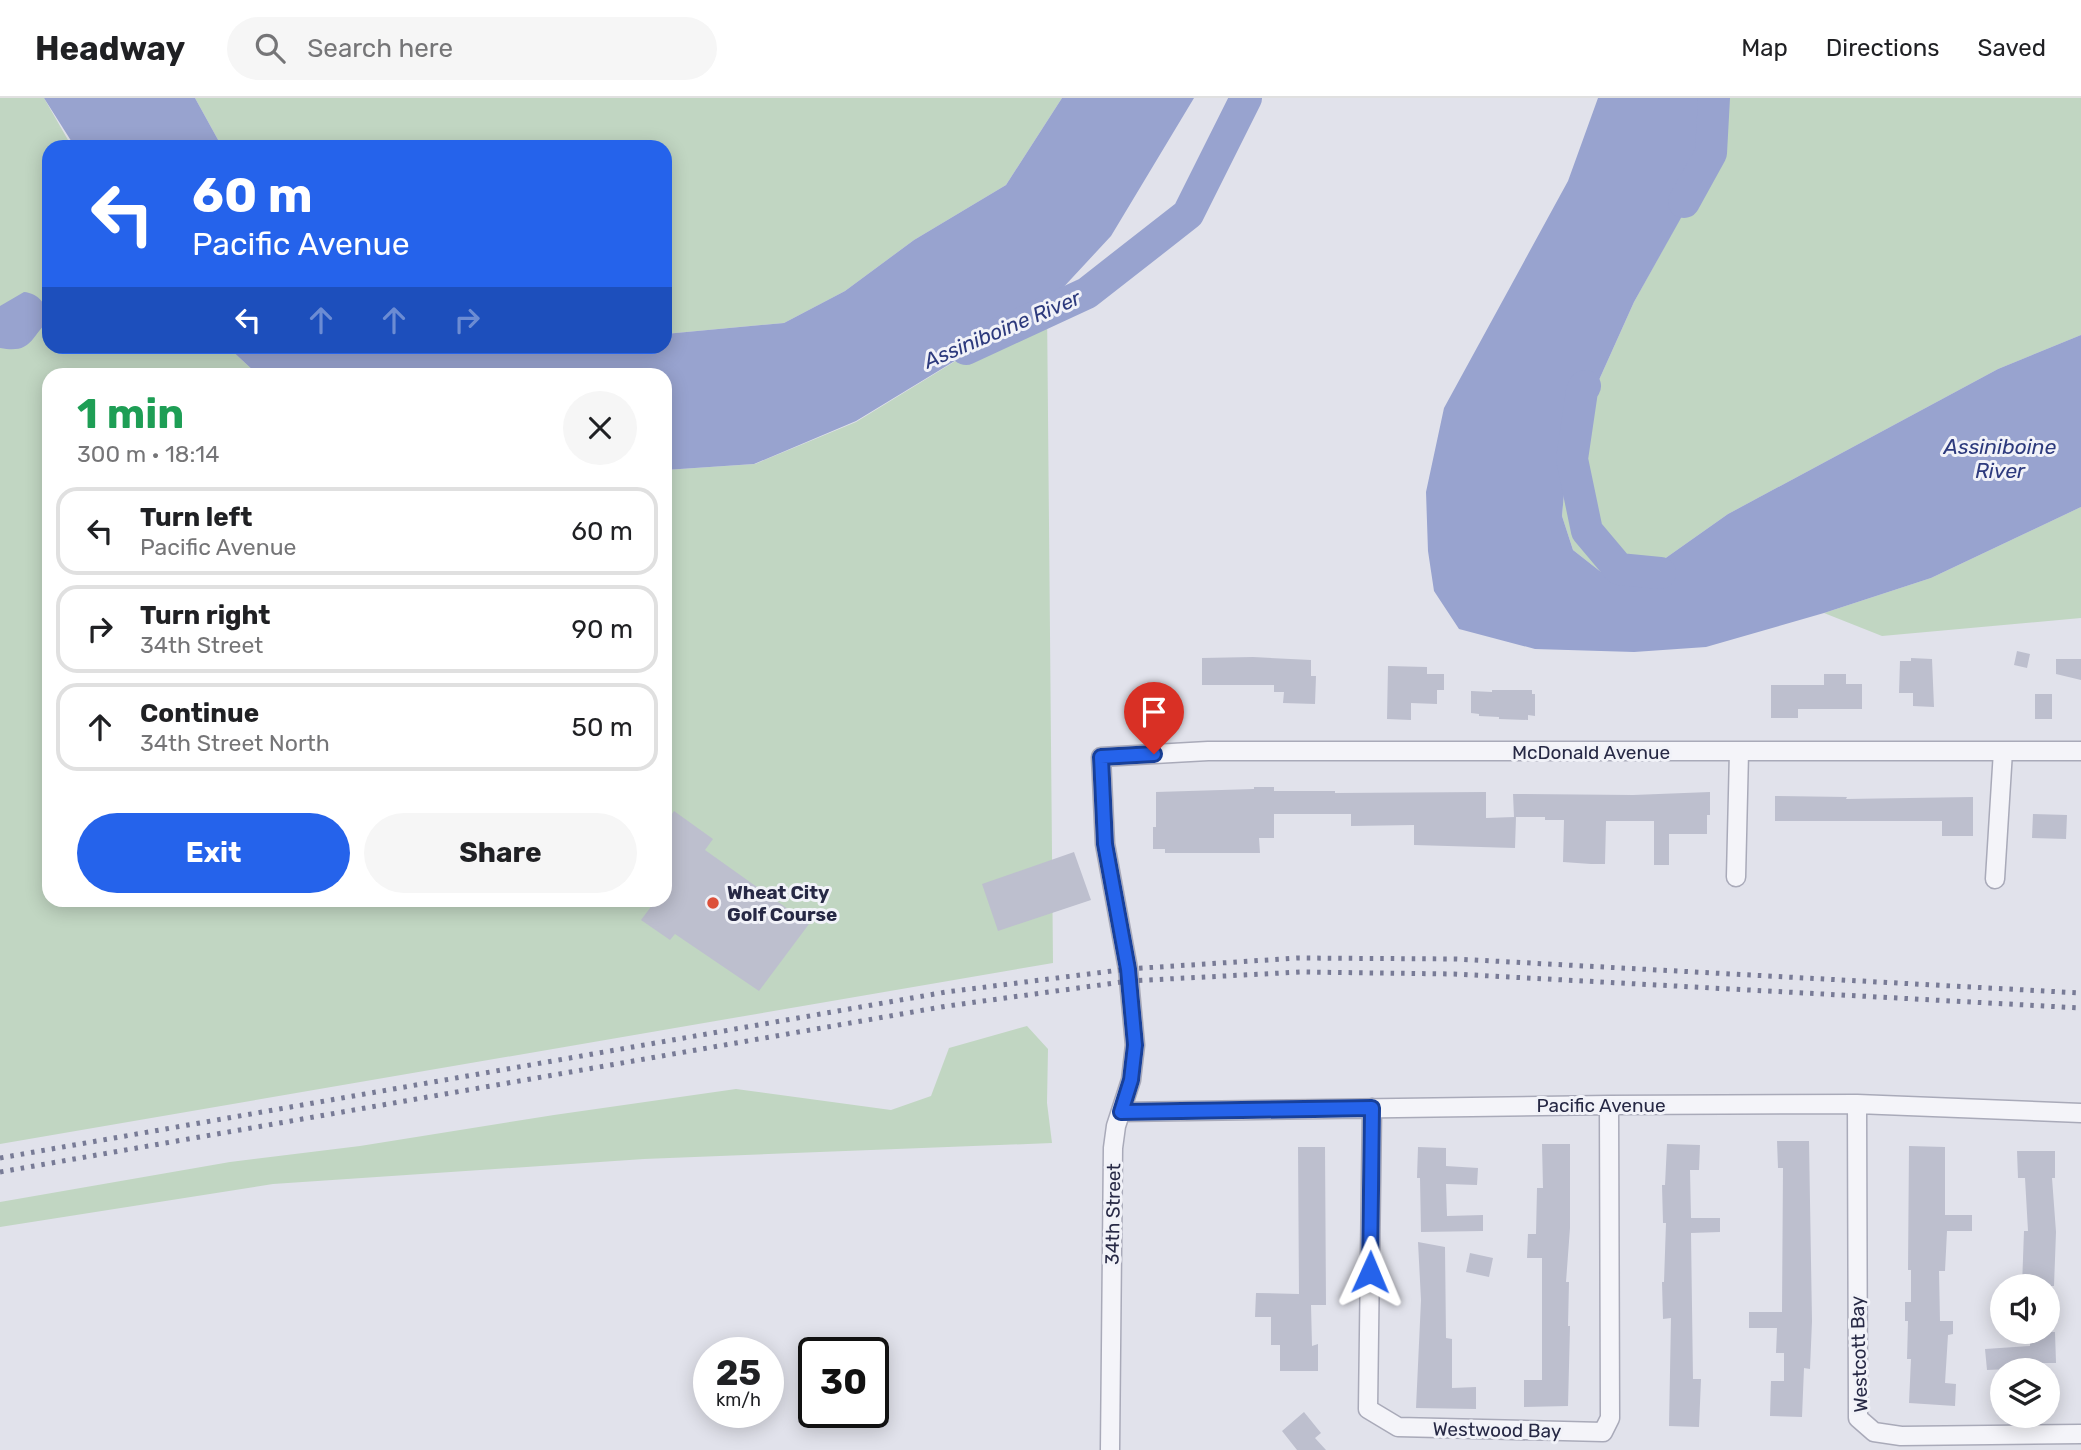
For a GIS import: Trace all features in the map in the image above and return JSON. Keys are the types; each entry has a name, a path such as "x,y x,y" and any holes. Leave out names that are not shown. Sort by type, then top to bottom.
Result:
{"street":[{"name":"McDonald Avenue","path":"1101,757 1208,751 2081,751"},
{"path":"1995,880 2003,751"},
{"path":"1736,877 1739,752"},
{"name":"34th Street","path":"1101,757 1105,844 1128,975 1135,1045 1133,1067 1113,1148 1110,1450"},
{"name":"Pacific Avenue","path":"1121,1112 1857,1104 2081,1113"},
{"name":"Westcott Bay","path":"1857,1104 1858,1418 1874,1432 1901,1436 2081,1434"},
{"name":"Westwood Bay","path":"1372,1108 1368,1409 1398,1427 1603,1433 1610,1418 1609,1105"}],"green space":[{"name":"Wheat City Golf Course","path":"0,98 44,98 68,140 42,140 42,354 236,354 251,368 42,368 42,907 672,907 672,470 755,464 856,422 1047,305 1053,963 0,1144"},
{"path":"195,98 1062,98 1006,185 914,240 845,291 784,323 672,333 672,140 218,140"},
{"path":"1720,98 2081,98 2081,335 1998,369 1728,514 1660,562 1601,572 1573,550 1562,516 1568,449 1634,302 1699,184"},
{"path":"2081,507 2081,618 1882,636 1824,613 1931,578"},
{"path":"1027,1026 1048,1049 1047,1103 1052,1143 644,1159 273,1184 0,1227 0,1202 230,1162 360,1146 736,1089 891,1110 931,1096 949,1048"}],"water":[{"path":"44,98 195,98 218,140 71,140"},
{"name":"Assiniboine River","path":"1062,98 1194,98 1111,236 1047,305 856,421 754,464 672,470 672,368 251,368 236,354 672,354 672,333 784,323 845,291 914,240 1006,185"},
{"name":"Assiniboine River","path":"1598,98 1720,98 1720,105 1700,184 1634,302 1568,449 1562,516 1573,550 1601,572 1660,562 1728,514 1998,369 2081,335 2081,507 1931,578 1706,647 1634,652 1535,649 1459,629 1434,591 1428,551 1426,492 1444,408 1568,181"},
{"path":"24,292 42,301 42,328 25,347 0,348 0,306"}],"building":[{"path":"2017,651 2030,654 2027,668 2014,665"},
{"path":"1202,658 1311,660 1311,676 1316,676 1315,704 1283,703 1284,692 1274,692 1274,685 1202,685"},
{"path":"1911,658 1932,659 1934,707 1913,706 1913,693 1899,693 1900,661 1911,661"},
{"path":"2056,659 2081,659 2081,680 2056,674"},
{"path":"1388,666 1427,667 1427,674 1444,674 1444,690 1437,690 1437,704 1411,703 1411,720 1387,719"},
{"path":"1824,674 1846,674 1846,684 1862,684 1862,709 1798,709 1798,718 1771,718 1771,685 1824,685"},
{"path":"1532,690 1532,694 1535,694 1535,716 1528,715 1528,720 1499,719 1471,713 1471,691"},
{"path":"2035,694 2052,694 2052,719 2035,719"},
{"path":"1274,787 1274,791 1335,793 1486,792 1486,818 1514,817 1513,794 1633,795 1710,792 1710,815 1707,815 1707,834 1669,834 1669,865 1654,865 1654,821 1606,821 1605,864 1591,864 1563,862 1564,820 1545,820 1545,817 1516,817 1515,848 1414,845 1414,825 1351,826 1351,814 1274,814 1274,838 1259,838 1260,853 1165,853 1165,849 1153,849 1156,792"},
{"path":"1775,796 1847,797 1846,799 1973,797 1973,836 1942,836 1942,821 1775,821"},
{"name":"Wheat City Golf Course","path":"674,811 713,839 705,850 809,924 759,991 675,934 670,940 641,920 651,907 672,907"},
{"path":"2033,814 2067,815 2066,839 2032,838"},
{"path":"1074,852 1091,900 998,931 982,884"},
{"path":"1777,1141 1809,1141 1812,1321 1810,1369 1804,1368 1802,1417 1770,1416 1771,1381 1784,1381 1784,1353 1776,1353 1777,1328 1749,1328 1749,1312 1782,1312 1783,1168 1778,1168"},
{"path":"1542,1144 1570,1144 1570,1228 1566,1282 1569,1282 1570,1326 1568,1406 1524,1407 1524,1380 1542,1380 1542,1258 1527,1258 1528,1234 1536,1234 1537,1188 1543,1188"},
{"path":"1667,1144 1700,1145 1699,1170 1690,1170 1691,1218 1720,1218 1720,1232 1691,1233 1693,1379 1701,1379 1699,1427 1669,1426 1671,1318 1663,1319 1662,1282 1666,1223 1663,1223 1662,1185 1665,1185"},
{"path":"1909,1146 1945,1147 1945,1215 1972,1215 1972,1231 1947,1231 1945,1271 1939,1271 1940,1321 1953,1321 1953,1334 1948,1335 1945,1383 1956,1384 1955,1406 1909,1403 1911,1359 1907,1359 1908,1321 1905,1321 1905,1302 1911,1302 1911,1270 1908,1270"},
{"path":"1298,1147 1325,1147 1326,1305 1311,1305 1312,1346 1318,1344 1318,1371 1280,1371 1280,1345 1271,1345 1271,1317 1255,1317 1256,1293 1299,1294"},
{"path":"1418,1147 1446,1148 1446,1166 1478,1168 1477,1185 1446,1184 1447,1216 1483,1215 1483,1231 1421,1232"},
{"path":"2017,1151 2055,1151 2055,1178 2052,1178 2056,1232 2054,1274 2022,1274 2024,1231 2028,1231 2025,1178 2018,1178"},
{"path":"1418,1242 1445,1247 1446,1338 1452,1339 1452,1388 1476,1387 1476,1409 1416,1408 1421,1300"},
{"path":"1470,1253 1493,1258 1489,1277 1466,1272"},
{"path":"2055,1344 2056,1358 1990,1358 1990,1370 1987,1370 1985,1349"},
{"path":"1304,1412 1321,1433 1315,1438 1326,1450 1297,1450 1282,1431"}],"waterway":[{"name":"Assiniboine River","path":"966,349 1087,293 1188,214 1246,98"},
{"name":"Assiniboine River","path":"1684,202 1711,153 1714,98"},
{"name":"Assiniboine River","path":"1585,386 1572,459 1587,531 1619,569 1660,573"}],"railway":[{"path":"0,1158 946,992 1128,969 1298,958 1456,959 2081,993"},
{"path":"0,1172 947,1006 1129,981 1301,972 1454,974 2081,1008"}],"place":[{"name":"Wheat City Golf Course","path":"713,903"}],"route":[{"path":"1154,754 1101,757 1105,844 1128,969 1135,1045 1131,1080 1121,1112 1372,1108 1370,1272"}]}
